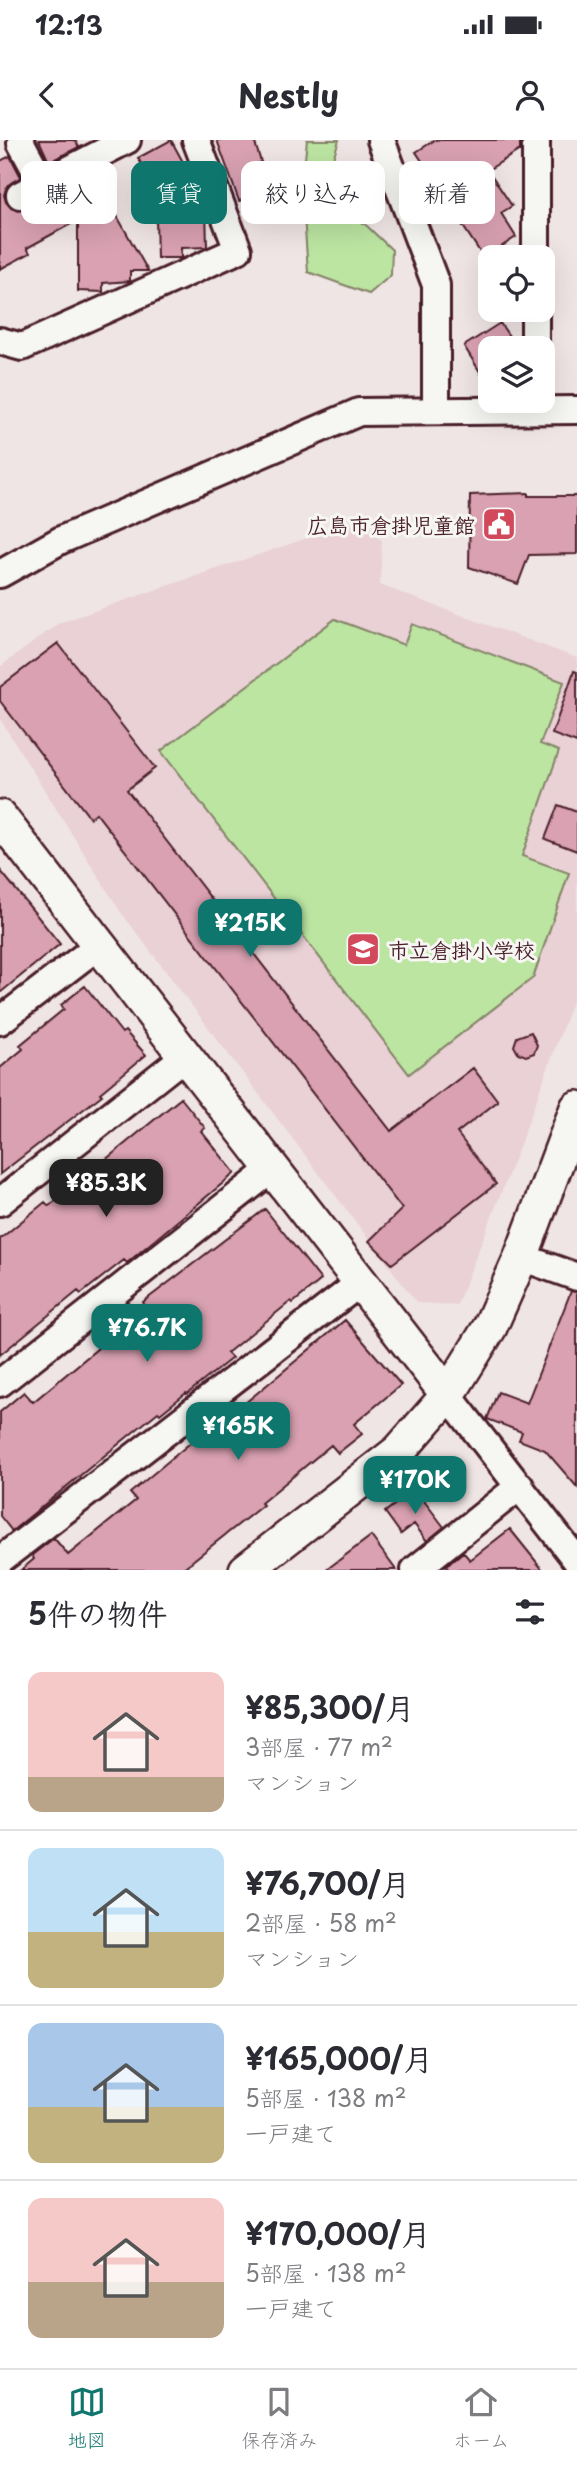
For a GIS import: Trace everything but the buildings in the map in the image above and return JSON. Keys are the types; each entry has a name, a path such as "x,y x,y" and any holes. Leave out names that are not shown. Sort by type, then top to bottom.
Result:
{"street":[{"path":"21,143 32,189 127,140"},
{"path":"0,341 22,347 238,250 196,140"},
{"path":"382,140 436,285 436,410"},
{"path":"536,140 536,245"},
{"path":"555,407 577,410"},
{"path":"0,574 61,540 359,412 478,408"},
{"path":"4,831 99,945 577,1561"},
{"path":"0,1021 99,945"},
{"path":"0,1202 185,1056"},
{"path":"246,1570 399,1451 448,1395 490,1327 521,1257 577,1108"},
{"path":"0,1383 272,1169"},
{"path":"521,1257 577,1277"},
{"path":"0,1560 361,1282"},
{"path":"415,1570 520,1486"}],"shaded area":[{"name":"市立倉掛小学校","path":"351,523 382,540 380,585 577,658 577,988 520,1145 457,1305 417,1303 120,911 0,719 0,667 59,623"}],"green space":[{"path":"307,140 339,140 332,161 305,161"},
{"path":"305,224 364,224 392,250 391,275 369,294 308,272"},
{"path":"335,619 404,645 412,624 564,682 540,744 559,751 522,856 569,873 533,978 409,1074 161,751"}],"place":[{"name":"広島市倉掛児童館","path":"499,524"},
{"name":"市立倉掛小学校","path":"363,949"}]}
